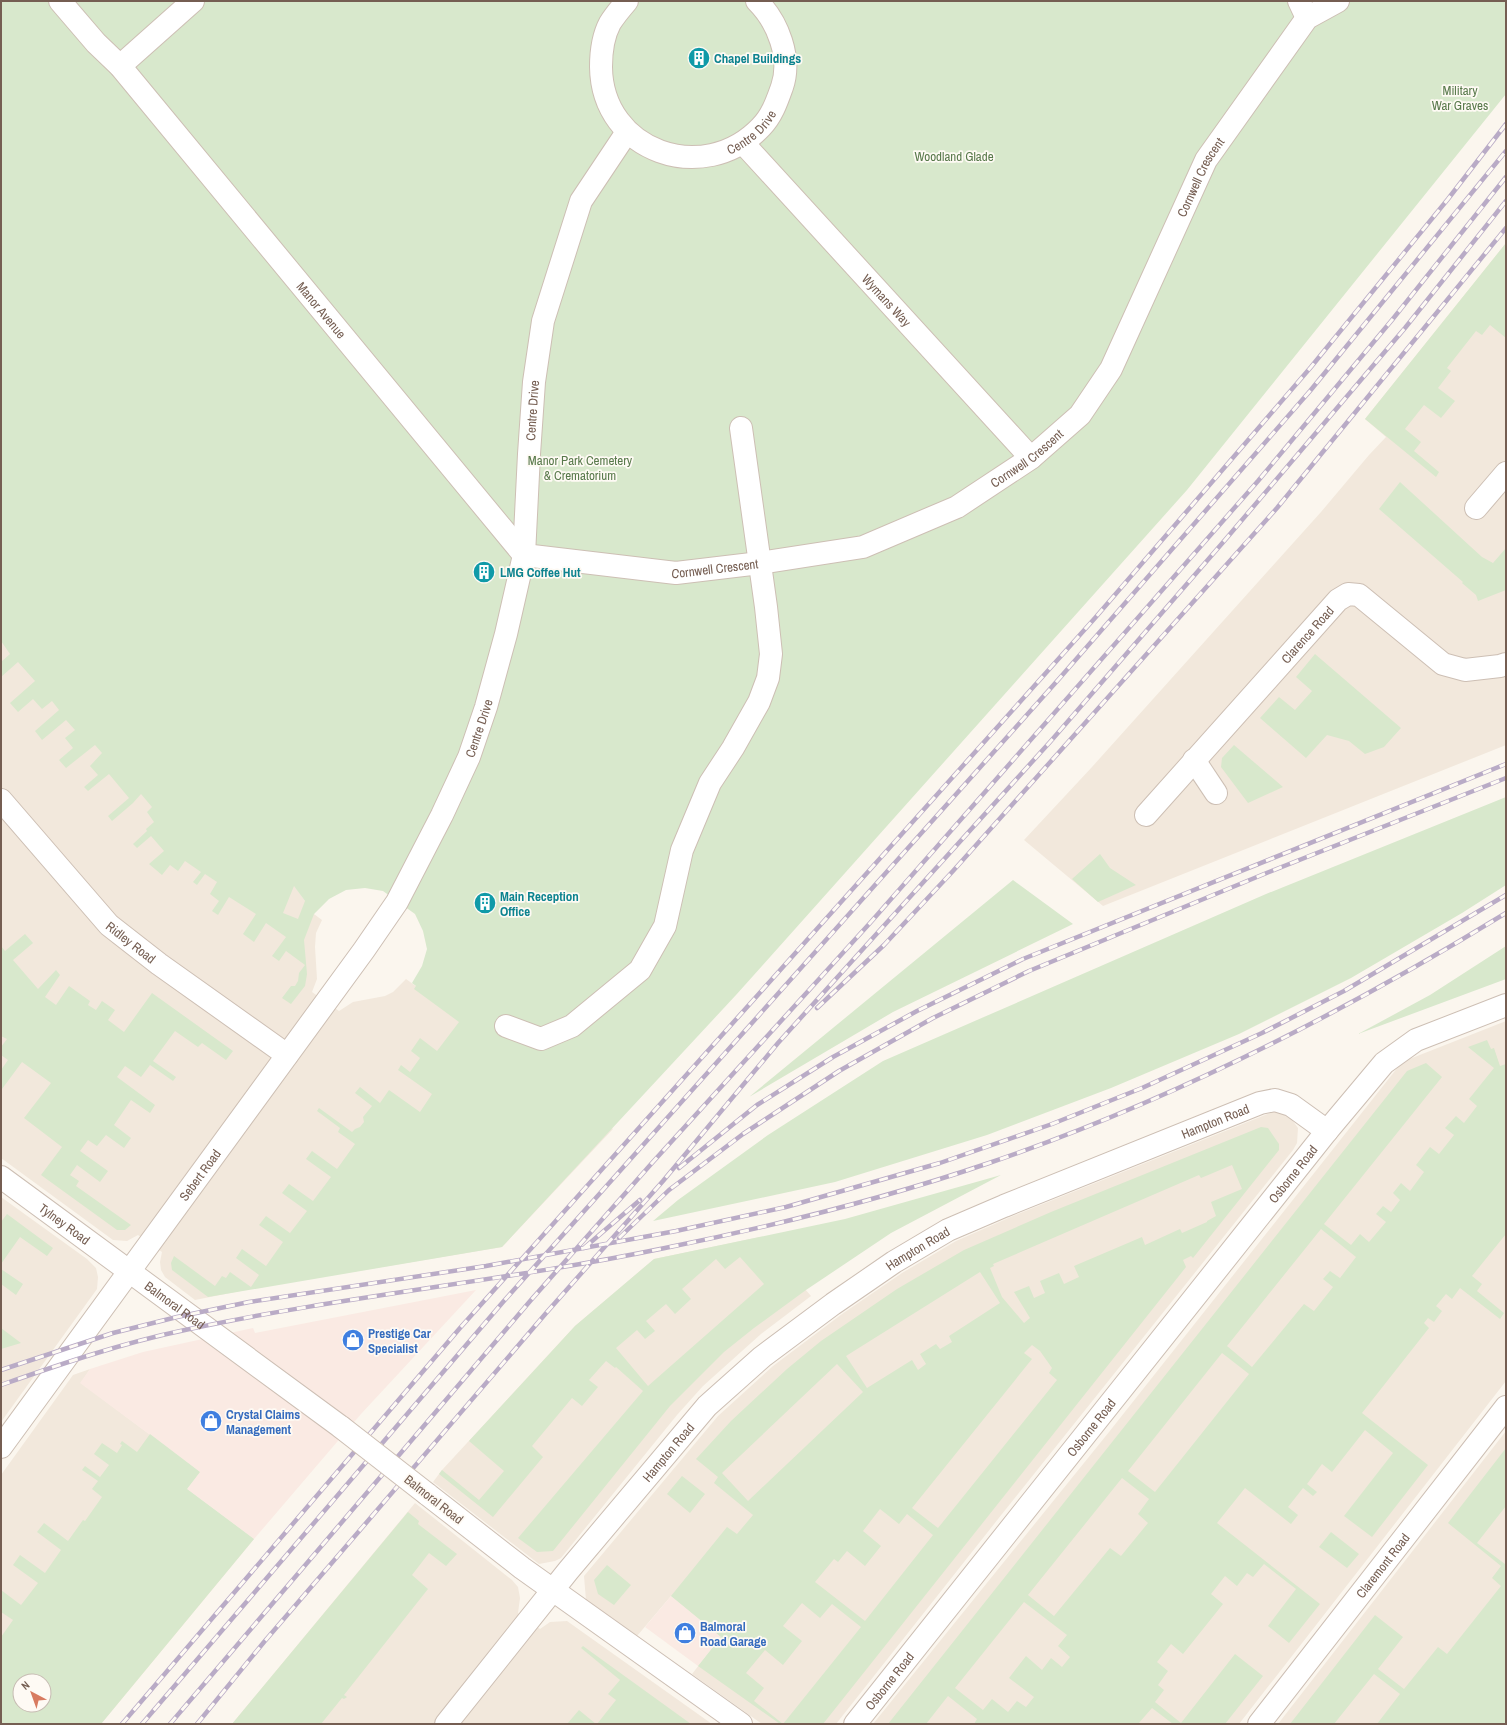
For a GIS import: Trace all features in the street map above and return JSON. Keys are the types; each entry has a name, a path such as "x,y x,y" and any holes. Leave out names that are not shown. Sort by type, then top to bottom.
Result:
{"street":[{"name":"Manor Avenue","path":"60,1 96,42 120,66 524,555"},
{"path":"120,66 193,1"},
{"name":"Centre Drive","path":"627,1 610,23 601,51 601,80 610,108 627,132 647,147 671,156 695,158 720,154 743,143 762,127 776,106 784,82 785,57 779,33 765,3"},
{"path":"1303,10 1338,1"},
{"name":"Cornwell Crescent","path":"524,555 676,573 760,563 863,547 957,507 1030,458 1080,414 1111,369 1206,160 1303,10"},
{"name":"Centre Drive","path":"397,902 442,816 469,757 486,707 506,634 524,555 534,389 543,320 582,201 627,132"},
{"name":"Wymans Way","path":"743,143 1030,458"},
{"path":"506,1026 542,1039 572,1026 640,970 665,926 682,850 710,784 733,748 759,702 768,678 771,654 741,428"},
{"path":"1476,508 1506,473"},
{"name":"Clarence Road","path":"1146,815 1338,600 1348,594 1358,595 1443,664 1465,670 1506,664"},
{"path":"1194,760 1216,793"},
{"name":"Ridley Road","path":"1,800 109,925 159,964 287,1055"},
{"name":"Sebert Road","path":"1,1447 397,902"},
{"path":"1327,1131 1384,1064 1416,1040 1506,1005"},
{"name":"Hampton Road","path":"446,1724 553,1590 707,1406 762,1357 833,1304 894,1262 948,1230 1260,1103 1275,1100 1291,1104 1327,1131"},
{"name":"Osborne Road","path":"855,1724 1327,1131"},
{"name":"Tylney Road","path":"1,1177 130,1270"},
{"name":"Balmoral Road","path":"130,1270 341,1427 553,1590 741,1724"},
{"name":"Claremont Road","path":"1259,1724 1506,1407"}],"shaded area":[{"path":"1506,243 1506,745 1103,906 1024,840 1092,767 1321,512 1386,437 1365,419"},
{"path":"1,464 314,914 322,920 316,933 315,947 317,979 312,992 339,1011 353,1002 385,996 393,992 406,979 613,1129 502,1247 250,1289 195,1300 165,1277 161,1270 160,1262 162,1252 138,1235 127,1241 113,1240 1,1158"},
{"path":"1506,1021 1506,1381 1239,1724 873,1724 1109,1432 1402,1062"},
{"path":"1275,1111 1290,1117 1298,1128 1297,1143 1293,1150 836,1724 762,1724 692,1674 721,1637 671,1596 637,1636 586,1600 584,1576 718,1416 773,1366 842,1314 902,1273 956,1241 1013,1216"},
{"path":"1,1197 87,1259 96,1268 98,1277 97,1289 1,1422"},
{"path":"760,1237 811,1296 761,1334 703,1386 677,1415 561,1558 555,1561 539,1564 433,1482 442,1470 575,1326 654,1259"},
{"path":"476,1290 361,1414 254,1539 187,1489 200,1472 80,1383 90,1369 143,1352 253,1328 255,1333"},
{"path":"90,1369 81,1383 200,1472 187,1489 254,1539 101,1724 1,1724 1,1475 73,1375"},
{"path":"1506,1431 1506,1724 1278,1724"},
{"path":"415,1503 512,1580 518,1587 520,1598 518,1613 540,1629 550,1622 567,1621 712,1724 232,1724"},
{"path":"671,1596 721,1637 698,1666 645,1627"}],"green space":[{"name":"Manor Park Cemetery & Crematorium","path":"1,1 1506,1 1506,94 1187,490 736,995 502,1247 208,1297 172,1270 171,1263 174,1256 215,1286 222,1276 226,1278 230,1272 251,1287 259,1275 236,1258 242,1249 266,1266 283,1242 259,1225 266,1216 290,1233 307,1211 282,1193 289,1184 313,1201 331,1177 306,1159 312,1151 337,1169 355,1144 338,1132 340,1128 317,1111 319,1108 352,1132 360,1127 364,1122 363,1117 372,1106 355,1093 360,1087 380,1103 389,1090 420,1112 432,1094 398,1070 401,1065 410,1072 420,1058 411,1051 420,1038 437,1051 459,1022 414,989 416,986 412,983 422,966 427,949 423,931 415,914 383,891 365,888 346,890 329,899 314,914 304,940 307,974 305,986 291,1004 282,998 291,986 295,986 298,981 299,973 305,965 286,951 279,961 272,956 286,937 266,923 254,942 243,934 256,914 229,897 218,915 212,911 219,901 210,894 217,882 205,874 197,885 193,882 201,872 185,861 178,871 170,865 162,875 149,864 164,851 151,836 137,848 133,844 154,822 147,812 152,807 141,794 112,821 108,816 129,798 109,774 88,791 84,787 98,775 90,766 102,753 95,745 66,768 59,760 73,748 65,738 75,730 66,720 42,740 35,731 59,710 52,701 42,709 33,699 18,712 10,703 35,681 18,662 1,677 1,662 10,654 1,641","holes":["294,886 305,901 298,919 283,913"]},
{"path":"1506,243 1506,338 1490,325 1482,335 1476,331 1447,368 1451,371 1438,388 1455,401 1441,418 1424,405 1405,429 1421,442 1414,451 1439,472 1436,477 1365,419"},
{"path":"1400,482 1482,557 1493,563 1506,548 1506,590 1478,601 1476,595 1462,583 1463,582 1379,509"},
{"path":"1315,654 1401,728 1384,747 1365,754 1349,741 1327,735 1306,758 1260,718 1279,697 1295,710 1312,691 1296,677"},
{"path":"1234,745 1283,787 1248,803 1221,767 1222,758"},
{"path":"1506,797 1506,885 1462,913 1351,978 1239,1034 1111,1088 987,1135 835,1182 653,1221 678,1200 768,1135 883,1061 1266,894"},
{"path":"1100,854 1110,868 1136,885 1098,902 1072,879"},
{"path":"1013,880 1073,924 893,1012 749,1097"},
{"path":"25,934 33,943 13,960 38,989 56,970 60,975 45,997 56,1005 69,986 90,1001 88,1005 96,1010 102,1001 115,1010 108,1020 124,1032 152,993 233,1051 226,1060 202,1043 198,1047 175,1031 153,1061 176,1077 173,1081 150,1065 141,1077 125,1066 117,1077 155,1105 150,1113 131,1100 114,1125 131,1138 124,1148 106,1135 97,1146 88,1140 80,1151 108,1171 100,1182 77,1165 70,1175 79,1181 76,1186 131,1225 125,1230 117,1230 41,1175 62,1147 24,1118 51,1083 22,1062 2,1089 1,1088 1,1070 8,1060 1,1055 1,1047 7,1039 1,1036 1,946 5,951"},
{"path":"1506,946 1506,979 1358,1034 1430,995"},
{"path":"1487,1040 1491,1049 1494,1048 1500,1066 1506,1064 1506,1234 1472,1276 1482,1284 1477,1291 1504,1313 1500,1319 1460,1288 1452,1299 1446,1294 1436,1306 1442,1311 1434,1322 1428,1318 1424,1323 1429,1328 1362,1413 1428,1465 1372,1537 1344,1516 1393,1453 1365,1430 1332,1472 1322,1464 1307,1484 1317,1492 1313,1496 1303,1488 1288,1507 1298,1515 1291,1524 1245,1488 1217,1523 1320,1604 1289,1643 1268,1626 1296,1589 1264,1564 1253,1577 1247,1573 1237,1586 1225,1576 1211,1594 1223,1604 1183,1654 1171,1644 1157,1662 1168,1671 1158,1685 1164,1690 1155,1702 1181,1723 1235,1654 1263,1676 1225,1724 1173,1724 1152,1708 1138,1724 974,1724 977,1719 948,1696 926,1724 888,1724 1407,1071 1426,1063 1442,1077 1324,1224 1351,1245 1360,1234 1369,1242 1386,1222 1376,1214 1383,1206 1391,1212 1400,1200 1393,1193 1401,1183 1410,1191 1424,1172 1416,1165 1430,1147 1439,1154 1454,1135 1445,1128 1456,1116 1464,1123 1477,1106 1469,1099 1494,1068 1468,1047","holes":["1321,1229 1356,1257 1340,1278 1330,1271 1323,1279 1333,1287 1314,1311 1304,1304 1252,1367 1227,1346","1222,1353 1249,1374 1155,1492 1128,1471","1122,1478 1149,1499 1138,1514 1148,1523 1121,1556 1110,1548 1054,1616 1028,1595","1024,1602 1067,1635 1058,1646 1070,1657 1062,1667 1051,1658 1042,1670 1026,1656 1009,1678 1034,1697 1026,1707 1017,1701 1008,1712 992,1699 983,1710 955,1688"]},
{"path":"1261,1127 1268,1128 1279,1144 1279,1150 1193,1258 1191,1256 1183,1260 1186,1267 823,1724 783,1724 780,1724 698,1666 721,1637 671,1596 727,1527 737,1534 753,1515 714,1483 718,1477 696,1459 731,1421 787,1369 821,1341 897,1289 964,1250 1051,1212","holes":["1232,1165 1242,1189 1211,1202 1216,1216 1207,1222 1182,1233 1180,1229 1145,1245 1142,1237 1074,1266 1079,1277 1064,1284 1059,1273 1040,1281 1045,1293 1034,1298 1029,1286 1014,1292 1030,1318 1024,1323 1002,1297 990,1268 994,1266 993,1264 1199,1175 1201,1178","980,1272 1000,1303 949,1336 952,1342 940,1349 936,1344 920,1354 926,1364 918,1370 912,1360 867,1388 846,1356","1032,1345 1040,1351 1052,1368 1049,1373 1057,1380 938,1528 912,1508 1032,1359 1024,1353","837,1364 863,1392 748,1501 722,1473","880,1509 899,1524 907,1514 933,1535 865,1621 815,1582 834,1559 838,1562 847,1551 865,1566 881,1546 863,1531","802,1603 820,1618 832,1604 861,1627 783,1724 754,1701 764,1688 746,1673 765,1650 783,1665 802,1641 783,1626"]},
{"path":"1001,1175 891,1233 806,1290 724,1352 670,1406 553,1551 537,1552 518,1538 643,1391 616,1367 615,1368 606,1361 589,1380 598,1387 582,1406 572,1398 532,1446 543,1457 493,1517 439,1474 442,1470 479,1500 504,1471 469,1441 575,1326 654,1259 845,1219","holes":["740,1257 764,1284 648,1386 616,1348 637,1330 645,1339 655,1331 646,1321 666,1304 675,1314 691,1299 682,1289 716,1259 725,1269"]},
{"path":"7,1214 53,1248 47,1256 20,1237 1,1264 1,1222"},
{"path":"1,1269 23,1284 16,1295 1,1284"},
{"path":"1,1328 21,1343 1,1349"},
{"path":"150,1434 200,1472 187,1489 254,1539 101,1724 1,1724 1,1637 13,1620 1,1612 1,1590 21,1605 38,1583 13,1565 20,1555 45,1573 61,1550 37,1532 44,1523 68,1541 83,1520 85,1521 102,1497 92,1489 98,1481 82,1470 85,1466 100,1477 109,1465 94,1454 102,1443 117,1453 122,1445 120,1444 122,1441 137,1452"},
{"path":"1506,1448 1506,1506 1477,1543 1505,1564 1506,1563 1506,1724 1377,1724 1400,1694 1374,1674 1334,1724 1290,1724 1375,1615 1403,1637 1378,1669 1404,1689 1438,1647 1447,1654 1501,1586 1492,1578 1501,1566 1448,1523"},
{"path":"682,1476 705,1494 690,1513 667,1494"},
{"path":"408,1512 419,1521 418,1524 457,1554 446,1566 429,1553 412,1575 428,1589 344,1695 347,1697 344,1699 342,1698 321,1724 232,1724"},
{"path":"1331,1532 1359,1554 1347,1568 1319,1547"},
{"path":"607,1565 631,1585 614,1605 598,1594 594,1580"},
{"path":"583,1646 691,1724 597,1724 616,1700 608,1694 620,1680 581,1648"},
{"path":"579,1710 596,1724 567,1724"}],"railway":[{"path":"122,1724 460,1328 1095,618 1311,367 1448,199 1506,124"},
{"path":"142,1724 503,1302 1058,680 1310,391 1506,151"},
{"path":"170,1724 531,1300 652,1163 870,923 1258,481 1392,320 1506,177"},
{"path":"197,1724 264,1642 547,1312 663,1181 778,1043 1050,742 1225,540 1405,328 1506,201"},
{"path":"817,1008 884,945 953,871 1277,508 1506,228"},
{"path":"679,1168 757,1105 833,1057 917,1011 1023,959 1506,764"},
{"path":"619,1238 669,1190 743,1134 839,1071 933,1018 1029,971 1269,872 1506,778"},
{"path":"1,1370 113,1333 177,1317 249,1302 486,1266 676,1231 786,1207 940,1163 1052,1124 1142,1088 1262,1033 1344,991 1506,895"},
{"path":"1,1385 69,1362 161,1335 304,1307 545,1270 665,1248 828,1211 949,1176 1057,1139 1190,1083 1319,1020 1382,986 1506,913"},
{"path":"584,1248 640,1200"}],"place":[{"name":"Chapel Buildings","path":"699,58"},
{"name":"LMG Coffee Hut","path":"484,572"},
{"name":"Main Reception Office","path":"485,903"},
{"name":"Prestige Car Specialist","path":"353,1340"},
{"name":"Crystal Claims Management","path":"211,1421"},
{"name":"Balmoral Road Garage","path":"685,1633"}],"park label":[{"name":"Military War Graves","path":"1460,98"},
{"name":"Woodland Glade","path":"954,156"}]}
